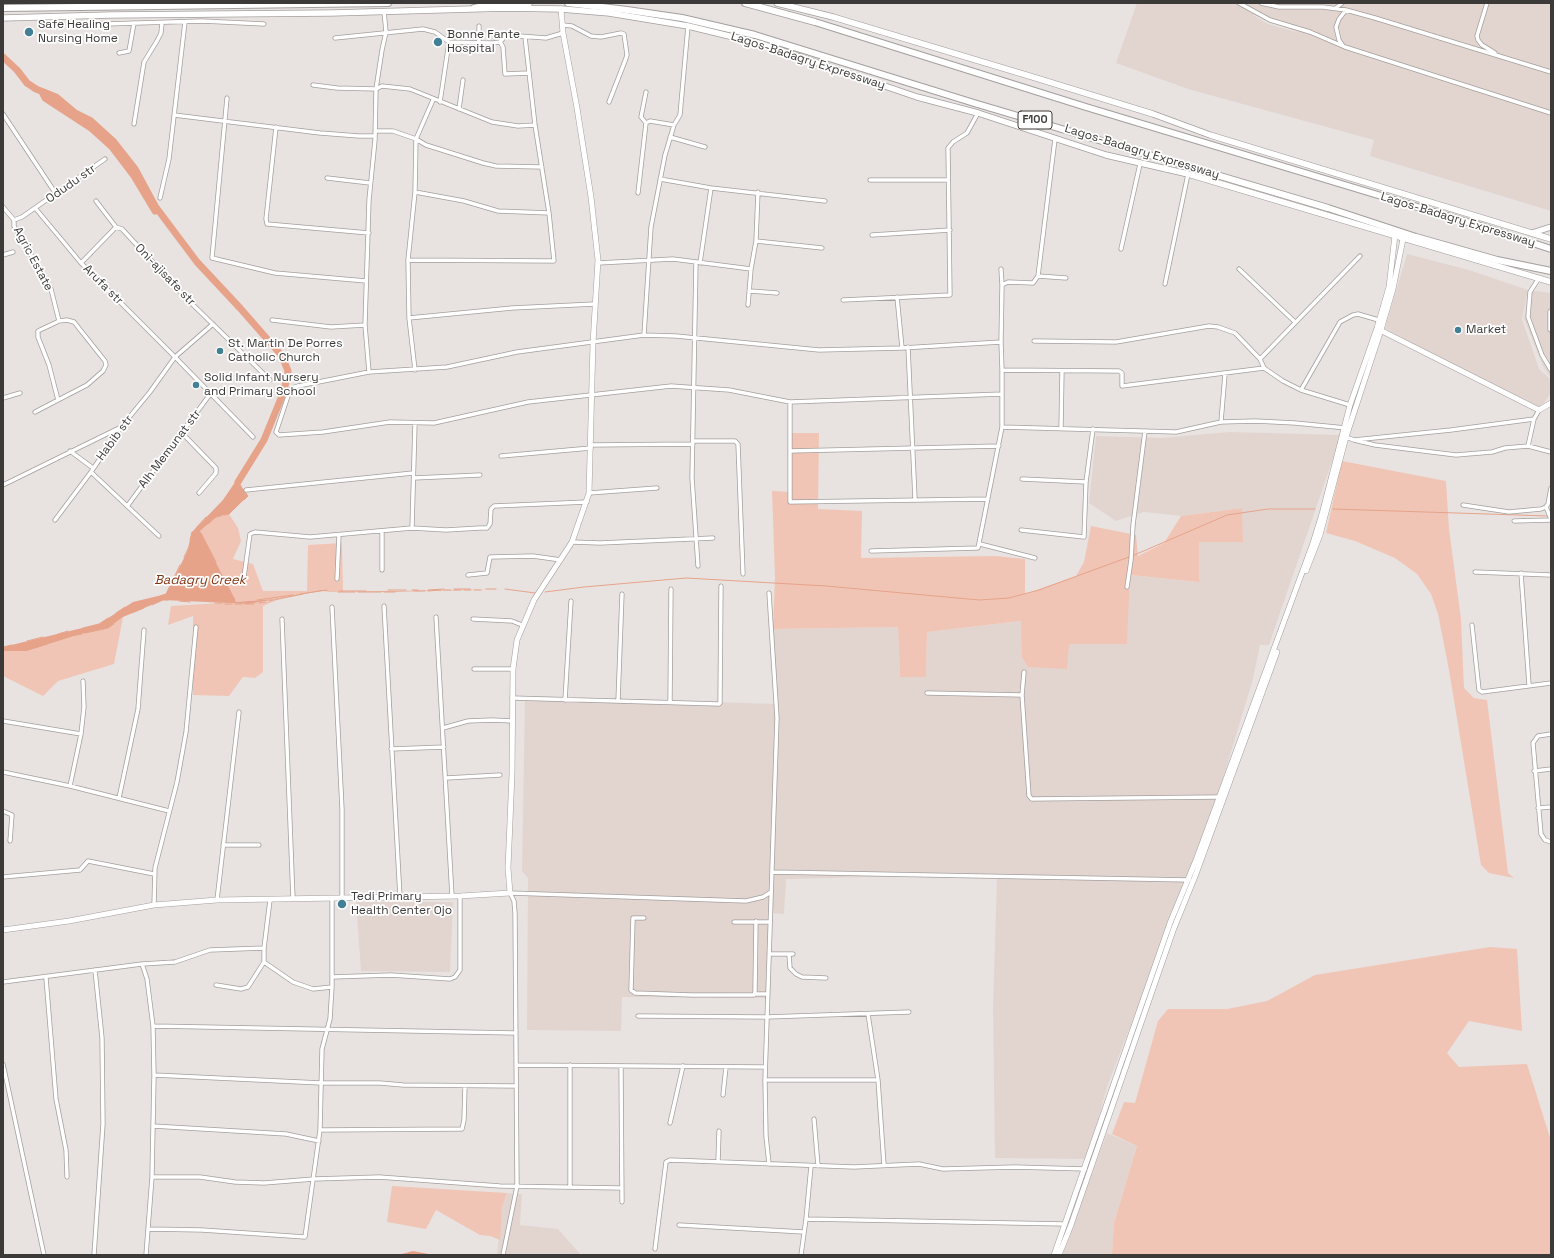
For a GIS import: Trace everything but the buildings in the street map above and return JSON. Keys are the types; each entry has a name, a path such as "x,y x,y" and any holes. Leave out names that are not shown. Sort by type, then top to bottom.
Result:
{"highway":[{"path":"3,8 388,3"},
{"path":"474,8 529,3"},
{"name":"Lagos-Badagry Expressway","path":"568,3 682,18 755,35 974,103 1328,208 1416,237 1497,260 1551,271"},
{"name":"Lagos-Badagry Expressway","path":"746,3 815,22 1093,109 1484,227 1551,249"}],"main road":[{"name":"Lagos-Badagry Expressway","path":"777,3 833,17 1036,78 1153,114 1210,135 1551,238"},
{"name":"Lagos-Badagry Expressway","path":"3,18 110,15 384,12 474,8 561,9 609,13 688,26 755,42 917,97 978,113 1055,139 1140,164 1188,174 1395,235 1403,239"},
{"path":"1531,233 1551,227"},
{"path":"1403,239 1551,282"},
{"path":"1551,312 1551,329"}],"street":[{"path":"1239,3 1270,20 1310,32 1345,47 1551,113"},
{"path":"1262,3 1291,8 1336,8 1346,10 1551,72"},
{"path":"1336,8 1342,3"},
{"path":"1487,3 1477,36 1478,40 1482,46 1501,57"},
{"path":"503,1255 517,1186 515,913 514,901 510,893 508,868 513,669 517,640 522,624 534,600 562,560 572,542 589,493 593,343 598,263 591,197 563,32 561,9"},
{"path":"1345,47 1339,40 1336,27 1339,18 1346,10"},
{"path":"369,372 366,325 366,281 370,183 375,136 376,89 386,32 384,12"},
{"path":"134,124 144,62 158,41 162,22"},
{"path":"74,25 162,22 264,24"},
{"path":"160,198 169,159 185,22"},
{"path":"119,53 129,51 134,23"},
{"path":"563,25 572,26 591,36 624,34 627,55 626,61 609,102"},
{"path":"479,26 479,43"},
{"path":"644,335 650,261 650,227 670,137 674,125 680,115 688,26"},
{"path":"335,38 386,32 428,30 449,42 479,43 500,42 506,35 552,37 563,32"},
{"path":"408,260 554,262 549,213 535,125 525,37"},
{"path":"440,102 449,42"},
{"path":"500,42 503,47 505,74 529,74"},
{"path":"459,109 464,80"},
{"path":"312,84 337,88 376,89 382,86 410,89 433,100 482,119 518,126 535,125"},
{"path":"638,193 646,123 641,117 646,92"},
{"path":"227,98 212,258 274,273 366,281"},
{"path":"415,370 409,318 408,260 416,192 416,139 433,100"},
{"path":"843,300 950,295 948,148 967,133 978,113"},
{"path":"3,114 56,194"},
{"path":"174,115 359,136 375,136"},
{"path":"646,123 650,121 674,125"},
{"path":"276,127 266,219 267,224 369,233"},
{"path":"375,131 393,132 416,139 426,145 489,164 542,167"},
{"path":"670,137 704,147"},
{"path":"1002,285 1008,282 1033,283 1038,276 1055,139"},
{"name":"Odudu str","path":"14,220 36,209 106,159"},
{"path":"1121,249 1140,164"},
{"path":"1165,284 1188,174"},
{"path":"327,178 370,183"},
{"path":"660,179 711,188 758,192 825,201"},
{"path":"870,180 948,180"},
{"path":"698,566 692,478 695,338 698,263 711,188"},
{"path":"416,192 464,201 498,211 549,213"},
{"path":"748,305 751,269 756,241 758,192"},
{"name":"Oni-ajisafe str","path":"96,201 116,227 122,229 186,298 270,380"},
{"name":"Agric Estate","path":"3,207 14,220 14,226 51,289 60,321"},
{"name":"Arufa str","path":"36,209 81,263 175,356"},
{"path":"81,263 116,227"},
{"path":"872,234 950,230"},
{"path":"1059,1255 1158,955 1191,881 1219,797 1313,543 1346,428 1351,402 1379,329 1392,275 1395,235"},
{"path":"1381,321 1393,289 1403,239"},
{"path":"756,241 822,248"},
{"path":"3,255 13,252"},
{"path":"1260,359 1360,256"},
{"path":"598,263 673,259 751,269"},
{"path":"871,551 976,549 980,544 1002,427 1001,269"},
{"path":"1239,269 1296,322"},
{"path":"1038,276 1066,278"},
{"path":"1539,278 1530,292 1528,317 1542,355 1551,370"},
{"path":"750,291 777,293"},
{"path":"897,297 902,348"},
{"path":"409,318 512,308 595,304"},
{"path":"1301,390 1340,322 1358,314 1381,321"},
{"path":"35,412 87,385 103,371 106,365 106,361 74,322 67,320 60,321 38,331 38,337 49,365 58,400"},
{"path":"272,320 331,327 366,325"},
{"path":"213,324 175,356 253,437"},
{"path":"1034,341 1116,342 1209,326 1218,327 1235,333 1260,359 1264,368 1301,390 1351,402 1358,402"},
{"path":"1379,329 1539,410"},
{"path":"1001,342 902,348 819,350 695,338 644,335 517,352 447,367 369,372 343,376 292,388 276,432 279,435 323,432 390,422 434,423 528,402 615,391 671,386 729,390 790,402 1002,394"},
{"path":"908,347 912,398 915,499"},
{"name":"Habib str","path":"54,520 92,470 122,426 150,392 175,356"},
{"path":"1054,1255 1320,534 1346,437 1346,428 1358,402 1369,358"},
{"path":"1002,370 1119,371 1122,372 1122,386 1264,368"},
{"path":"1061,429 1062,371"},
{"path":"1221,422 1225,374"},
{"path":"3,398 20,393"},
{"name":"Alh Memunat str","path":"128,505 211,393"},
{"path":"790,402 790,502 988,499"},
{"path":"1528,446 1534,419 1539,410 1551,404"},
{"path":"1354,440 1451,430 1534,419"},
{"path":"1002,427 1176,432 1221,422 1295,423 1346,428"},
{"path":"412,528 415,423"},
{"path":"3,485 122,426"},
{"path":"1021,530 1084,537 1086,482 1093,429"},
{"path":"1126,587 1132,560 1133,525 1145,431"},
{"path":"182,433 216,468 216,473 199,493"},
{"path":"1346,437 1374,445 1456,455 1492,452 1505,448 1528,446 1551,452"},
{"path":"501,456 591,446 735,441 738,444 743,574"},
{"path":"790,451 999,446"},
{"path":"70,451 92,470 159,536"},
{"path":"246,490 413,473"},
{"path":"414,478 480,475"},
{"path":"1022,479 1086,482"},
{"path":"589,493 657,488"},
{"path":"1514,521 1551,519 1546,507 1551,488"},
{"path":"243,584 250,534 254,532 310,537 412,528 446,530 487,528 490,524 491,509 494,506 587,502"},
{"path":"1463,505 1509,512 1526,511 1546,507"},
{"path":"382,531 382,570"},
{"path":"338,579 339,535"},
{"path":"572,542 600,543 713,538"},
{"path":"980,544 1035,558"},
{"path":"468,576 487,573 490,557 533,556 562,560"},
{"path":"1475,572 1551,575"},
{"path":"1521,574 1529,685"},
{"path":"512,698 670,702 717,705 720,703 721,586"},
{"path":"670,702 671,589"},
{"path":"769,593 778,718 765,1080 766,1136 769,1164"},
{"path":"618,701 622,594"},
{"path":"565,700 571,601"},
{"path":"384,606 400,897"},
{"path":"332,607 342,809 342,898"},
{"path":"436,617 452,896"},
{"path":"282,619 293,899"},
{"path":"473,619 512,621 522,624"},
{"path":"1472,625 1480,690 1485,693 1529,685 1551,683"},
{"path":"154,905 154,874 177,782 186,732 196,627"},
{"path":"119,798 138,709 144,630"},
{"path":"474,669 513,669"},
{"path":"1024,672 1022,695 1030,798 1219,797"},
{"path":"70,786 81,734 84,707 83,681"},
{"path":"927,693 1022,695"},
{"path":"217,900 239,712"},
{"path":"3,721 81,734"},
{"path":"443,728 468,721 512,721"},
{"path":"1551,734 1538,736 1534,739 1534,771 1541,834 1545,840 1551,842"},
{"path":"391,749 444,747"},
{"path":"1534,771 1551,769"},
{"path":"3,772 70,786 169,811"},
{"path":"446,778 500,775"},
{"path":"1538,808 1551,807"},
{"path":"3,811 12,815 10,841"},
{"path":"223,845 260,846"},
{"path":"3,877 80,870 88,861 154,874"},
{"path":"772,872 1191,881"},
{"path":"3,930 69,921 154,905 217,900 460,896 510,893 746,901 756,900 771,892"},
{"path":"332,977 391,975 450,979 455,977 458,975 460,970 460,896"},
{"path":"148,1229 305,1237 320,1130 322,1049 330,1019 332,988 332,898"},
{"path":"216,985 241,989 248,987 264,962 264,948 270,900"},
{"path":"644,918 633,918 630,987 632,992 751,996 755,994 767,994"},
{"path":"755,994 756,921"},
{"path":"734,922 770,922"},
{"path":"3,982 46,978 142,964 175,962 210,950 264,948"},
{"path":"769,954 791,954 790,968 796,974 802,977 826,978"},
{"path":"1158,955 1164,957"},
{"path":"264,962 302,986 313,989 332,988"},
{"path":"142,964 147,979 153,1026 154,1075 152,1177 146,1255"},
{"path":"94,1255 103,1124 102,1038 95,970"},
{"path":"46,978 56,1099 64,1136 67,1177"},
{"path":"638,1016 767,1017 909,1012"},
{"path":"868,1014 878,1080 884,1165"},
{"path":"153,1026 515,1033"},
{"path":"3,1064 44,1255"},
{"path":"516,1065 766,1067"},
{"path":"570,1065 570,1187"},
{"path":"621,1066 622,1202"},
{"path":"670,1123 682,1066"},
{"path":"724,1095 726,1067"},
{"path":"154,1075 320,1083 516,1086"},
{"path":"765,1080 878,1080"},
{"path":"320,1130 462,1129 464,1120 465,1086"},
{"path":"814,1119 818,1166"},
{"path":"153,1126 286,1134 319,1141"},
{"path":"718,1162 719,1131"},
{"path":"655,1248 666,1162 670,1160 854,1167 919,1164 943,1169 1015,1167 1087,1169"},
{"path":"801,1255 811,1166"},
{"path":"152,1177 200,1177 235,1182 264,1183 314,1179 380,1177 517,1186 621,1188"},
{"path":"806,1219 1066,1224"},
{"path":"679,1225 804,1232"}],"shaded area":[{"path":"1137,3 1551,3 1551,211 1370,156 1374,140 1188,89 1116,63","holes":["1254,15 1300,33 1268,24"]},
{"name":"Market","path":"1407,254 1469,270 1528,290 1522,319 1539,369 1551,380 1551,393 1541,407 1453,366 1385,328"},
{"path":"1529,290 1551,293 1551,378 1543,366 1524,319"},
{"path":"1229,432 1341,435 1269,645 1260,645 1253,679 1212,815 1108,1084 1087,1159 995,1158 993,1007 997,877 911,876 786,879 784,914 772,913 767,998 622,997 621,1031 527,1030 528,878 522,871 525,696 776,704 773,629 898,627 900,677 926,677 927,632 1022,621 1022,657 1069,644 1130,575 1198,582 1199,542 1243,542 1241,508 1181,516 1144,512 1116,521 1089,503 1096,436 1162,438"},
{"path":"792,433 819,433 818,509 862,511 861,558 995,556 1025,559 1025,594 1076,576 1084,562 1091,526 1136,535 1138,556 1164,543 1181,516 1242,508 1243,542 1199,542 1199,582 1130,575 1127,644 1069,644 1067,669 1028,667 1022,657 1021,621 927,632 926,677 900,677 898,627 773,629 775,577 772,491 792,492"},
{"path":"1342,461 1446,481 1449,529 1461,619 1464,688 1474,698 1487,700 1508,873 1514,878 1489,873 1481,865 1449,670 1438,614 1431,594 1417,574 1395,558 1355,541 1326,533"},
{"path":"229,514 238,528 241,541 233,559 253,564 263,591 307,591 308,545 342,543 343,592 321,590 274,599 236,602 200,531 216,517"},
{"path":"277,600 263,606 263,672 255,678 243,677 229,696 193,695 193,616 168,625 171,606 220,603 249,604"},
{"path":"123,617 114,664 58,681 43,696 3,676 3,651 27,651 77,635 108,628"},
{"path":"356,902 453,902 450,972 361,971"},
{"path":"1490,947 1517,949 1522,1031 1469,1021 1447,1053 1459,1067 1527,1064 1551,1141 1551,1255 1112,1255 1114,1223 1137,1146 1112,1134 1124,1102 1135,1103 1158,1021 1168,1009 1227,1009 1267,1001 1315,975"},
{"path":"1107,1133 1137,1146 1114,1223 1112,1255 1062,1255"},
{"path":"392,1186 507,1193 502,1207 500,1240 490,1236 480,1235 436,1210 426,1229 387,1222"},
{"path":"507,1193 522,1194 520,1225 558,1229 581,1255 497,1255 502,1207"}],"water":[{"name":"Badagry Creek","path":"237,480 248,496 229,514 216,517 200,531 236,602 274,599 321,590 343,592 321,591 249,604 163,600 123,617 108,628 77,635 27,651 3,651 3,647 99,624 133,602 166,594 187,552 192,532 223,500"},
{"path":"505,589 383,592 343,592"},
{"path":"413,1251 434,1255 398,1255"}],"waterway":[{"path":"3,57 17,70 27,83 36,89 56,97 75,113 91,121 113,141 135,169 155,206 197,262 282,356 288,371 284,391 264,440 238,482"},
{"path":"42,92 45,98 91,128 112,147 134,176 155,211"},
{"path":"223,501 237,480 241,486"},
{"path":"243,489 248,496 244,500"},
{"path":"224,515 229,514 238,505"},
{"path":"1132,556 1227,515 1268,509 1315,509"},
{"path":"1333,509 1548,516"},
{"path":"208,524 216,517 221,516"},
{"path":"196,528 206,517"},
{"path":"190,540 192,532"},
{"path":"201,533 216,562"},
{"path":"184,557 188,549"},
{"path":"545,592 686,578 826,586 979,600 1009,598 1039,590 1129,557"},
{"path":"160,596 166,594 180,565"},
{"path":"226,583 235,600"},
{"path":"428,590 444,589"},
{"path":"454,589 470,589"},
{"path":"486,589 496,589"},
{"path":"505,589 535,593"},
{"path":"300,594 327,590"},
{"path":"388,590 406,590"},
{"path":"412,590 418,590"},
{"path":"428,591 441,590"},
{"path":"444,590 451,590"},
{"path":"454,590 461,590"},
{"path":"464,590 471,590"},
{"path":"474,590 481,590"},
{"path":"340,591 366,591"},
{"path":"414,591 425,591"},
{"path":"338,592 355,592"},
{"path":"358,592 381,592"},
{"path":"384,592 395,592"},
{"path":"269,601 303,594"},
{"path":"257,600 293,595"},
{"path":"152,605 163,600 168,600"},
{"path":"179,601 190,602"},
{"path":"259,603 266,602"},
{"path":"215,603 222,603"},
{"path":"225,604 232,604"},
{"path":"235,604 242,604"},
{"path":"245,604 254,604"},
{"path":"116,613 125,607"},
{"path":"132,613 144,608"},
{"path":"83,628 99,624 108,618"},
{"path":"85,633 108,628 114,624"},
{"path":"58,634 68,631"},
{"path":"71,636 82,634"},
{"path":"27,641 43,637"},
{"path":"56,641 68,637"},
{"path":"35,648 47,644"},
{"path":"3,647 12,645"}],"place":[{"name":"Safe Healing Nursing Home","path":"29,32"},
{"name":"Bonne Fante Hospital","path":"438,42"},
{"name":"Market","path":"1458,330"},
{"name":"St. Martin De Porres Catholic Church","path":"220,351"},
{"name":"Solid Infant Nursery and Primary School","path":"196,385"},
{"name":"Tedi Primary Health Center Ojo","path":"342,904"}]}
